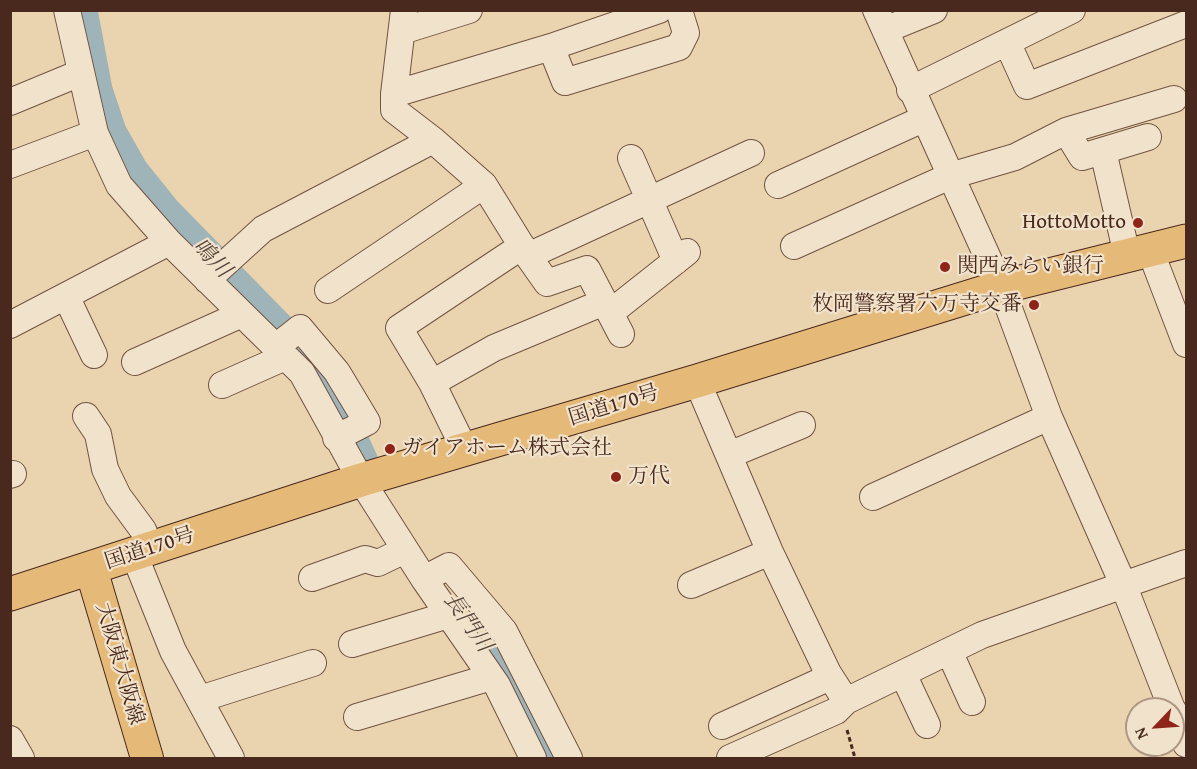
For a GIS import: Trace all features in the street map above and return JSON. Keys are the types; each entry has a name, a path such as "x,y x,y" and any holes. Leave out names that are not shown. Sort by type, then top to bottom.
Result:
{"highway":[{"name":"国道170号","path":"10,594 369,478 697,381 1001,287 1186,241"}],"main road":[{"name":"大阪東大阪線","path":"91,569 147,759"}],"street":[{"path":"67,10 95,133 119,185 169,242 302,373 336,438 369,478 405,550 491,677 533,759"},
{"path":"469,10 403,21 394,110 484,185 547,283 587,268 612,316"},
{"path":"394,94 551,47 659,10"},
{"path":"551,47 565,82 679,47 687,33 679,10"},
{"path":"934,10 880,20 1001,287 1049,417 1123,584 1168,697"},
{"path":"910,90 1072,10"},
{"path":"1007,42 1028,86 1186,24"},
{"path":"10,102 80,73"},
{"path":"794,246 950,176 1015,157 1066,131 1174,99"},
{"path":"778,185 923,118"},
{"path":"1066,131 1082,157 1148,137"},
{"path":"10,165 95,133"},
{"path":"207,280 263,229 433,141"},
{"path":"1102,151 1138,253 1186,344"},
{"path":"465,450 432,383 399,328 525,251 650,200 751,153"},
{"path":"432,383 494,348 612,316 682,257 650,200 632,158"},
{"path":"328,290 484,185"},
{"path":"10,326 169,242"},
{"path":"66,296 94,355"},
{"path":"135,362 242,314"},
{"path":"222,385 281,352 300,328 338,372 367,422 336,438"},
{"path":"697,381 770,552 830,677 846,701"},
{"path":"86,416 98,434 105,469 118,496 143,530 142,551 173,651 231,759"},
{"path":"873,497 1049,417"},
{"path":"729,455 802,425"},
{"path":"312,578 365,559 378,563 405,550"},
{"path":"691,585 770,552"},
{"path":"730,759 763,752 836,711 846,701 982,635 1186,562"},
{"path":"424,579 449,566 504,631 569,759"},
{"path":"352,644 448,615"},
{"path":"949,651 972,702"},
{"path":"200,699 313,663"},
{"path":"903,674 927,725"},
{"path":"357,717 491,677"},
{"path":"722,726 830,677"},
{"path":"10,738 21,759"}],"waterway":[{"name":"鳴川","path":"81,10 96,90 110,132 132,171 165,212 293,343 328,387 362,462"},
{"name":"長門川","path":"494,663 545,741 553,758"}],"place":[{"name":"HottoMotto","path":"1138,223"},
{"name":"関西みらい銀行","path":"945,267"},
{"name":"枚岡警察署六万寺交番","path":"1034,305"},
{"name":"ガイアホーム株式会社","path":"390,449"},
{"name":"万代","path":"616,477"}]}
